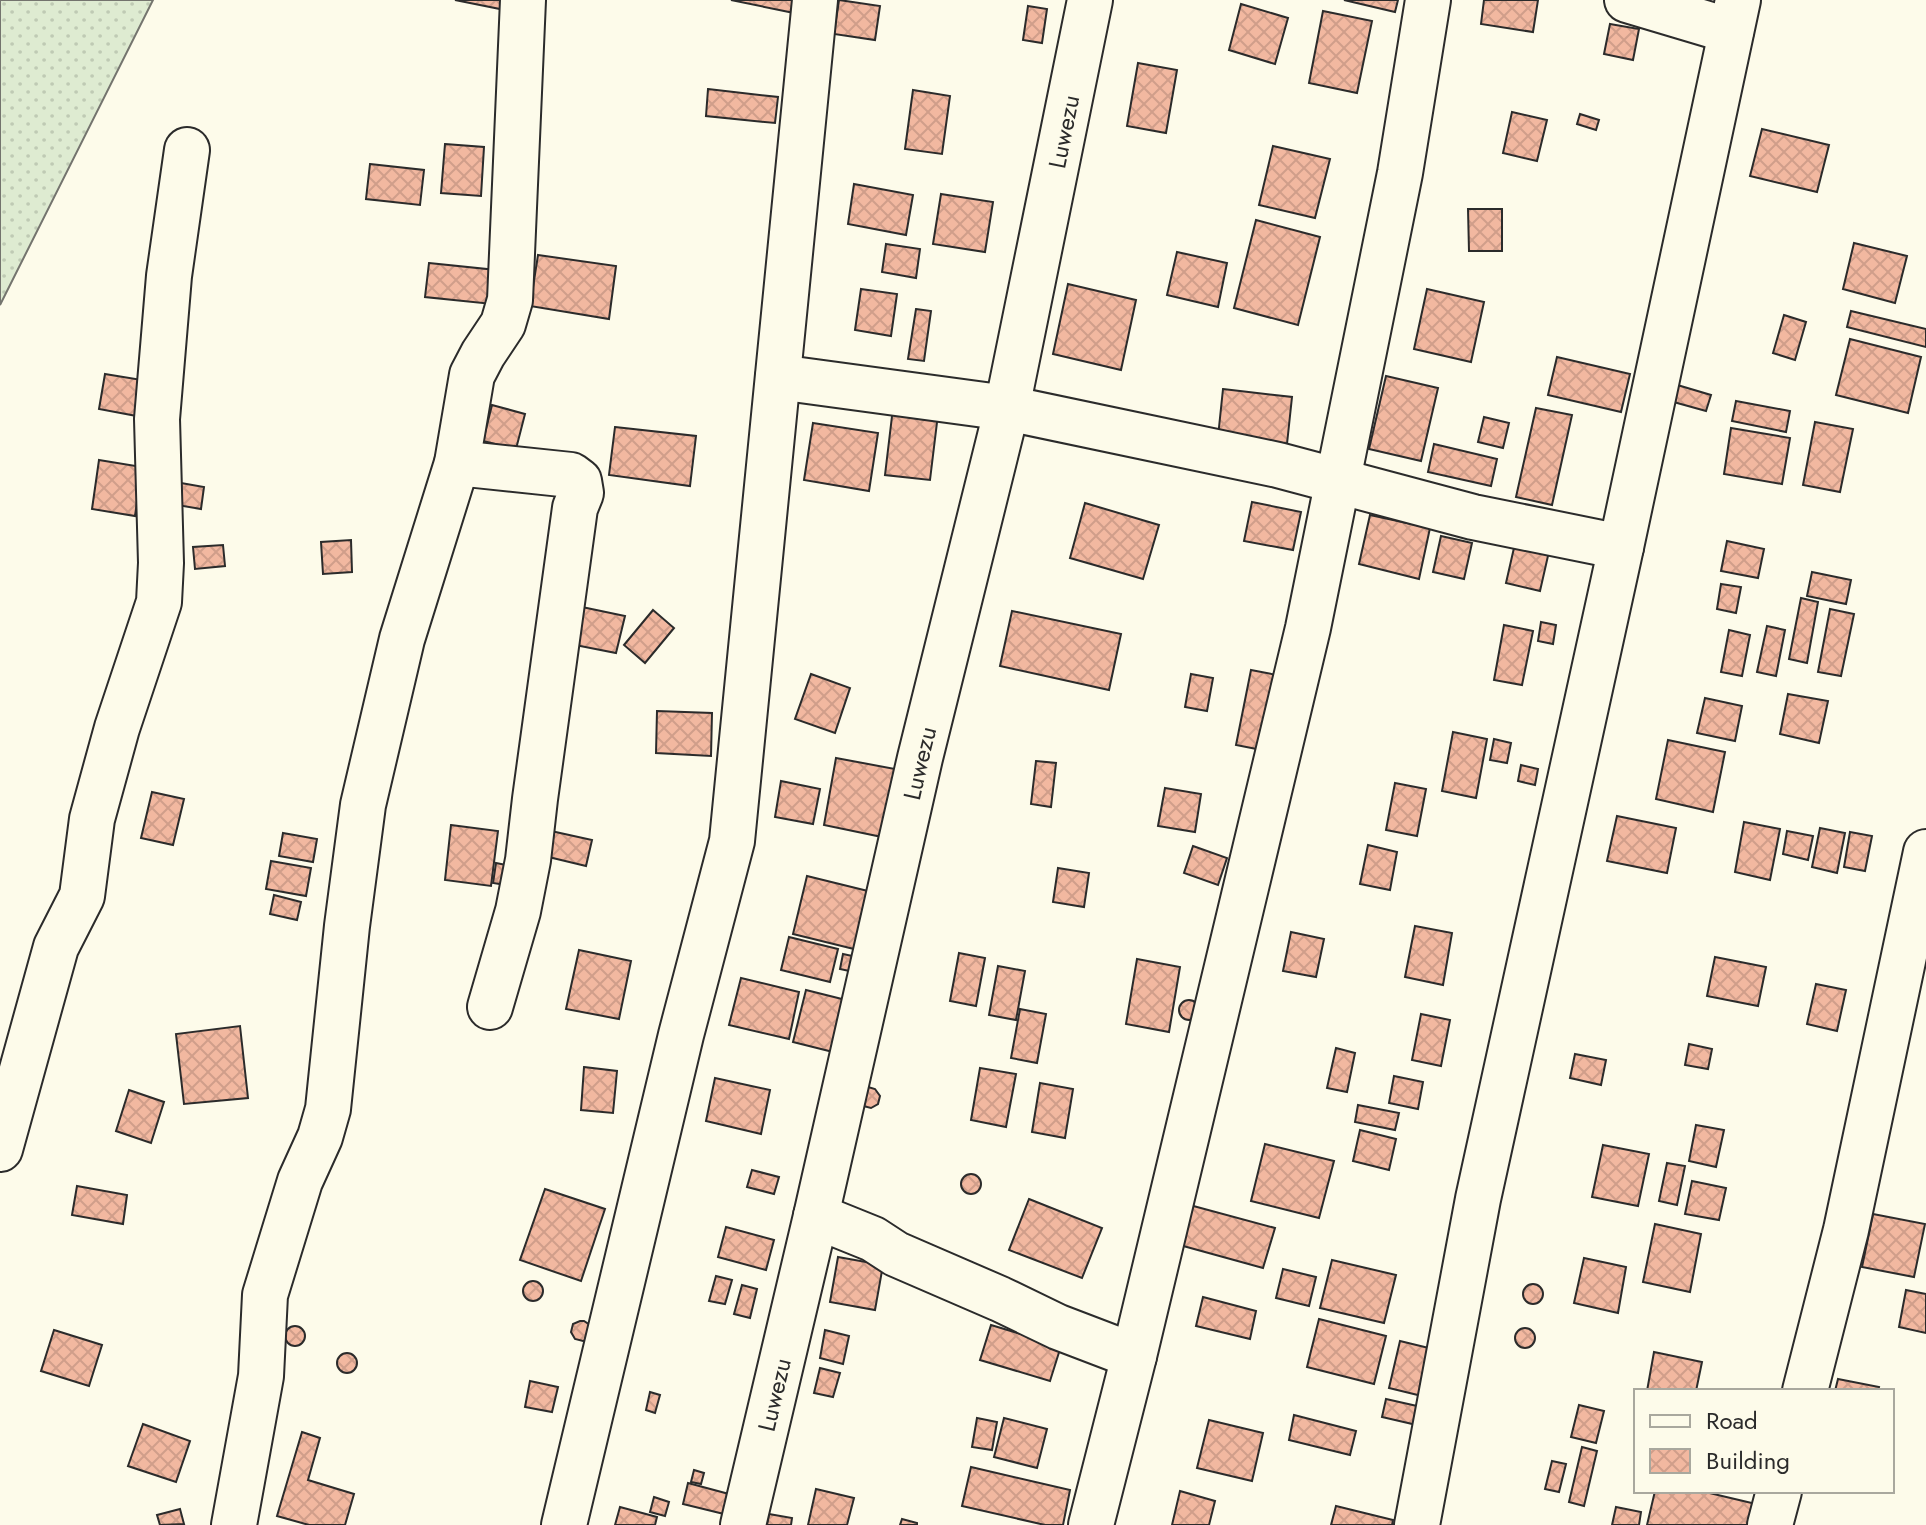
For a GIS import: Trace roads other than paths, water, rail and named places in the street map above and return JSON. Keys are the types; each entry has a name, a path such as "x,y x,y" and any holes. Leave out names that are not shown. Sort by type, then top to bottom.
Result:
{"street":[{"path":"234,1525 261,1376 265,1295 300,1181 320,1137 328,1109 363,805 402,639 457,463 472,375 503,324 510,300 523,0"},
{"path":"564,1525 681,1035 732,841 815,0"},
{"name":"Luwezu","path":"743,1525 920,758 1007,408 1090,0"},
{"path":"1091,1525 1304,644 1400,173 1428,0"},
{"path":"1417,1525 1478,1199 1734,15 1627,0"},
{"path":"0,1149 56,947 82,896 92,819 117,728 159,602 161,563 157,419 169,276 187,150"},
{"path":"778,377 1007,408 1278,465 1473,517 1621,547"},
{"path":"457,463 571,475 579,481 581,493 575,508 528,860 518,911 490,1007"},
{"path":"1806,1389 1846,1230 1926,852"},
{"path":"816,1216 873,1239 896,1254 1058,1327 1134,1356"},
{"path":"1770,1525 1778,1493"}]}
